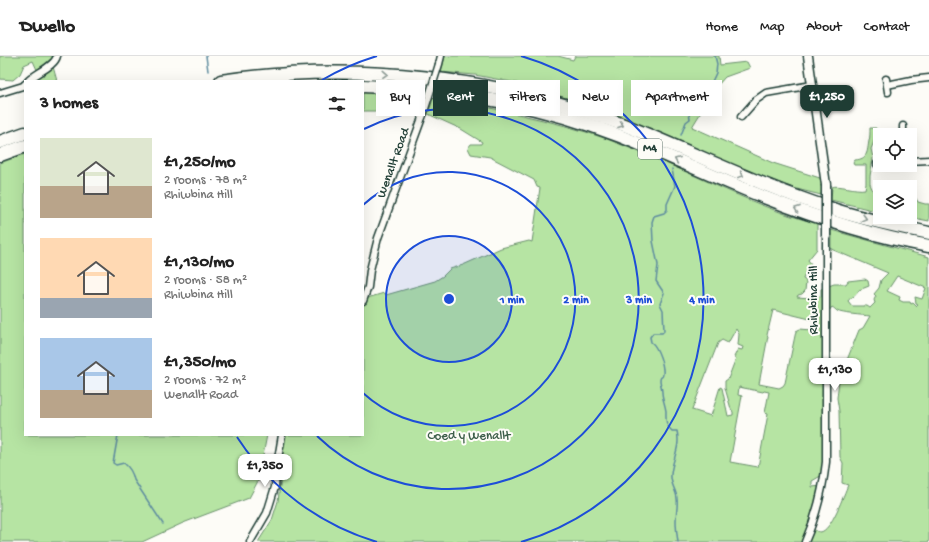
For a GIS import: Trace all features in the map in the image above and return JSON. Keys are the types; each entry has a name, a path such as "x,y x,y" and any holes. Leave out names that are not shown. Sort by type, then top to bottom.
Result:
{"highway":[{"name":"M4","path":"228,80 266,75 360,72 395,74 512,92 545,100 622,125 765,185 831,209 929,233"},
{"name":"M4","path":"364,86 420,89 464,95 529,108 558,116 619,136 766,198 817,216 879,235 929,246"},
{"path":"0,142 24,133"},
{"path":"0,155 24,146"}],"street":[{"path":"29,80 54,64 57,56"},
{"name":"Wenallt Road","path":"364,298 368,287 370,270 378,238 423,115 441,56"},
{"name":"Rhiwbina Hill","path":"805,542 818,506 826,462 826,185 808,56"},
{"path":"887,85 929,78"},
{"path":"0,93 24,85"},
{"path":"741,117 756,100 766,93 812,85"},
{"path":"917,161 929,160"},
{"path":"250,542 267,513 273,494 282,436"}],"green space":[{"path":"0,56 53,56 52,63 57,80 37,80 38,72 33,61 24,65 20,74 13,80 0,79"},
{"path":"445,56 558,56 573,60 575,56 719,56 720,65 747,62 750,68 725,77 722,80 631,80 631,116 699,116 692,127 773,163 823,179 821,195 793,188 730,164 654,130 617,116 623,116 623,80 568,80 568,99 560,96 560,80 501,80 475,75 441,72"},
{"path":"364,92 376,93 376,111 364,111"},
{"name":"Coed y Wenallt","path":"433,99 433,116 488,116 488,108 496,110 496,116 525,116 586,132 674,166 764,206 790,216 817,223 817,249 808,260 812,265 806,271 803,279 806,281 805,291 797,297 810,298 817,295 821,297 821,289 834,284 846,284 848,281 865,279 868,281 869,286 859,290 856,295 848,301 852,306 867,306 870,308 875,303 874,300 876,296 874,294 879,288 881,280 888,273 831,249 831,230 929,257 929,542 258,542 272,520 278,501 282,470 279,452 282,436 364,436 364,299 384,293 386,295 435,281 450,269 463,265 501,248 529,241 532,242 540,188 537,187 534,180 490,157 471,154 468,148 471,144 481,144 482,142 461,129 428,114","holes":["897,276 926,288 922,299 915,297 916,303 918,304 916,306 913,303 911,304 910,302 903,302 899,300 900,297 887,291","832,307 837,311 848,314 870,316 863,328 859,330 839,380 837,398 839,411 840,457 843,463 842,483 848,485 833,520 824,530 818,532 811,528 822,486 812,487 812,481 824,474 829,311","773,310 814,320 812,330 800,329 796,331 785,383 783,386 779,388 759,384 767,335","736,329 739,334 738,345 743,347 742,350 738,349 734,357 736,358 728,379 725,381 725,388 733,415 728,416 722,388 720,387 711,416 692,410 718,343 722,340 728,343","739,387 769,392 765,413 768,414 758,467 730,462 742,396 738,395"]},
{"path":"870,128 873,128 873,144 871,149 873,158 870,184 873,191 873,210 831,200 832,187 835,186 865,189 866,165 854,165 853,163 855,160 865,156 870,138"},
{"path":"24,154 24,436 267,436 258,481 249,498 183,523 142,542 0,542 0,163"},
{"path":"917,200 918,202 929,204 929,221 917,219"}],"waterway":[{"path":"206,56 208,71"},
{"path":"681,135 686,122 690,119 688,109 690,105 695,104 699,97 704,95 716,73 717,64 715,56"},
{"path":"672,169 675,186 667,204 667,210 664,213 654,216 652,222 653,241 658,265 656,281 664,293 660,304 663,310 664,331 662,333 653,333 650,337 663,366 663,374 660,381 667,424 672,431 677,431 678,437 671,478 677,496 676,524 678,542"},
{"path":"118,436 113,463 116,465 124,463 128,467 134,480 163,524"}]}
